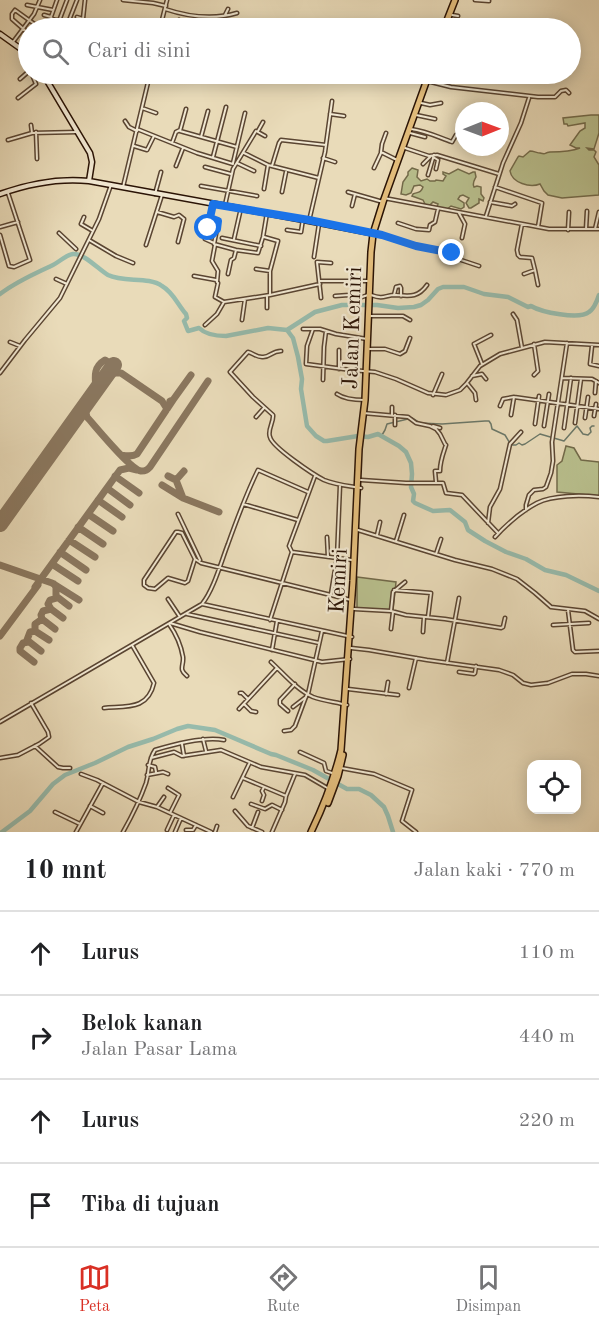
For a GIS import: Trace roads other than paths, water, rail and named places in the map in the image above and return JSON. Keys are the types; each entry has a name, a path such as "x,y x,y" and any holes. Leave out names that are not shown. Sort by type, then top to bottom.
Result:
{"highway":[{"path":"454,18 456,0"},
{"path":"450,18 456,0"},
{"path":"411,128 426,84"},
{"name":"Jalan Kemiri","path":"370,296 370,252 384,200 426,84"},
{"name":"Jalan Kemiri","path":"384,200 411,128"},
{"name":"Jalan Kemiri","path":"364,424 367,339 375,234"},
{"name":"Jalan Kemiri","path":"365,413 369,314"},
{"name":"Kemiri","path":"342,750 364,424"},
{"name":"Kemiri","path":"359,488 361,449"},
{"name":"Kemiri","path":"349,659 354,609 352,600"},
{"name":"Kemiri","path":"345,705 348,669"},
{"path":"336,775 340,768 342,750"},
{"path":"313,832 319,822 336,775 342,750"},
{"path":"313,832 331,789"}],"street":[{"path":"30,18 40,0"},
{"path":"44,15 51,17 56,0"},
{"path":"59,18 67,0"},
{"path":"70,18 77,0"},
{"path":"83,18 85,0"},
{"path":"123,0 154,1 166,9 196,17 237,13"},
{"path":"164,18 167,0"},
{"path":"475,0 489,1"},
{"path":"27,5 53,10"},
{"path":"225,15 228,9"},
{"path":"18,24 12,19 14,12 17,10 27,18"},
{"path":"0,33 18,46"},
{"path":"13,42 18,35"},
{"path":"18,98 36,84"},
{"path":"49,84 92,157 89,181"},
{"path":"123,188 148,84"},
{"path":"439,84 530,97 554,97 563,90 568,93"},
{"path":"486,216 499,174 510,145 525,116 530,97"},
{"path":"309,220 326,145 332,101"},
{"path":"421,103 430,105 441,103"},
{"path":"213,158 226,107"},
{"path":"142,108 156,113"},
{"path":"172,143 176,132 180,130 186,109"},
{"path":"201,137 208,111"},
{"path":"225,206 245,113"},
{"path":"330,114 344,116"},
{"path":"416,115 435,119"},
{"path":"125,121 129,127 183,148 254,171"},
{"path":"235,164 263,122"},
{"path":"31,124 37,159"},
{"path":"411,128 425,130 453,141 455,137"},
{"path":"411,128 425,137"},
{"path":"180,130 237,147"},
{"path":"258,131 265,136"},
{"path":"8,140 34,133 78,132"},
{"path":"374,168 386,133"},
{"path":"133,146 147,150 154,135"},
{"path":"264,189 270,166 281,140 326,145"},
{"path":"176,166 183,148"},
{"path":"404,148 433,156 437,155 499,174"},
{"path":"244,153 270,166 319,178"},
{"path":"381,153 398,160"},
{"path":"423,164 433,156"},
{"path":"433,156 438,160 436,169"},
{"path":"428,175 433,156"},
{"path":"323,158 335,162"},
{"path":"205,167 231,174"},
{"path":"282,192 287,171"},
{"path":"155,194 161,172"},
{"path":"0,194 56,181 89,181 309,220 390,237 396,241 456,254 461,260 479,266"},
{"path":"0,373 57,303 85,249 111,185"},
{"path":"201,186 257,196"},
{"path":"495,187 542,203 538,227"},
{"path":"0,235 9,266 14,267 30,260 8,191"},
{"path":"348,192 538,227 568,230 597,229 599,212"},
{"path":"352,206 355,194"},
{"path":"146,245 162,195"},
{"path":"490,202 512,206 515,204"},
{"path":"213,204 210,218 218,221 212,261 218,271 215,297 224,302 268,296 320,282 369,281"},
{"path":"234,239 241,208"},
{"path":"398,223 416,229 429,230 430,225 435,222 438,209"},
{"path":"586,230 587,211"},
{"path":"157,212 174,217 179,215 184,219 178,242"},
{"path":"568,230 569,212"},
{"path":"207,230 205,240 236,250 258,253 267,213"},
{"path":"459,213 465,224 462,238"},
{"path":"84,217 81,224 93,231"},
{"path":"287,230 301,232 303,219"},
{"path":"0,227 18,222"},
{"path":"314,257 320,223"},
{"path":"522,224 518,255 532,258 538,285"},
{"path":"197,227 207,230 217,229"},
{"path":"59,233 76,249"},
{"path":"263,237 278,241 270,271 267,308"},
{"path":"222,238 261,246"},
{"path":"89,240 116,256 134,263"},
{"path":"228,274 236,250"},
{"path":"321,298 317,262 331,263"},
{"path":"256,269 270,271"},
{"path":"524,274 535,270"},
{"path":"194,276 217,282"},
{"path":"56,279 68,284"},
{"path":"334,296 349,295 356,299 370,296 384,298 394,295 409,297 418,294 427,285"},
{"path":"394,295 396,288 400,286 401,296"},
{"path":"242,320 245,299"},
{"path":"206,325 217,315 224,302"},
{"path":"369,314 403,315 410,320"},
{"path":"513,314 518,323 522,348"},
{"path":"303,329 317,328 367,339"},
{"path":"313,329 307,346 306,364 384,374 433,395 455,393 482,364 500,354 544,342 599,345"},
{"path":"323,380 326,331"},
{"path":"482,364 474,344 490,335"},
{"path":"369,349 385,349 400,354 405,351 410,338"},
{"path":"10,342 20,346"},
{"path":"526,510 529,495 534,490 545,488 549,479 567,343"},
{"path":"534,345 537,369 534,375"},
{"path":"592,345 590,364 599,366"},
{"path":"339,350 339,369"},
{"path":"281,351 275,351 265,357 258,357 248,352 230,371 274,417 269,434 271,441 315,475 340,485 359,488"},
{"path":"0,365 4,368"},
{"path":"433,395 442,374"},
{"path":"472,376 482,374 486,379"},
{"path":"562,378 592,379 597,382 595,393"},
{"path":"564,428 571,378"},
{"path":"575,423 581,379"},
{"path":"467,382 475,393 476,399"},
{"path":"337,394 354,400 365,400"},
{"path":"544,426 549,394"},
{"path":"585,418 588,396"},
{"path":"511,415 514,397"},
{"path":"535,424 538,398"},
{"path":"500,406 503,399 538,398 577,406 597,407 594,416"},
{"path":"392,407 395,422"},
{"path":"256,417 264,408"},
{"path":"365,413 408,417 421,425 440,428"},
{"path":"430,426 438,431 446,445 441,456 440,471 435,471 436,483"},
{"path":"488,523 490,507 500,489 510,444 521,432"},
{"path":"0,722 202,604 220,567 243,503 258,470 308,492"},
{"path":"270,620 292,552 289,547 315,475"},
{"path":"361,480 444,483 447,493 462,495 497,535 537,503 557,498 599,497"},
{"path":"331,594 337,558 340,485"},
{"path":"243,503 298,520"},
{"path":"178,514 201,563"},
{"path":"396,541 404,515"},
{"path":"377,535 380,522"},
{"path":"357,530 464,563 483,566 523,583 551,607 585,611 599,619"},
{"path":"195,559 187,582 168,578 154,589 144,585 145,577 176,532 182,533 195,559 201,563 352,600"},
{"path":"327,537 328,556"},
{"path":"436,554 441,539"},
{"path":"292,552 355,560"},
{"path":"391,628 393,592 405,582"},
{"path":"394,590 431,592 423,632"},
{"path":"447,663 453,620 459,598"},
{"path":"168,599 180,617"},
{"path":"202,604 350,637"},
{"path":"354,609 392,611 502,628 504,618"},
{"path":"568,610 573,650 575,652 599,651"},
{"path":"186,614 319,643"},
{"path":"272,650 277,621"},
{"path":"170,623 189,630 316,661 349,659"},
{"path":"170,623 177,635 183,657 182,670 187,676"},
{"path":"553,625 590,623"},
{"path":"284,731 291,730 295,726 307,695 322,631"},
{"path":"104,708 136,705 152,693 154,682 132,645"},
{"path":"351,648 476,666 509,673 523,683 531,685 548,683 572,674 599,676"},
{"path":"409,688 416,658"},
{"path":"272,662 307,695 345,705"},
{"path":"459,672 474,674 476,666"},
{"path":"239,709 277,668"},
{"path":"386,694 388,682"},
{"path":"288,711 280,704 280,700 295,684"},
{"path":"348,689 398,695"},
{"path":"240,693 248,699"},
{"path":"293,707 307,695"},
{"path":"0,758 18,755 49,737 32,703"},
{"path":"243,704 256,712"},
{"path":"203,740 206,752"},
{"path":"123,832 139,802 147,780 148,765 155,750 203,740 224,740"},
{"path":"182,744 184,756"},
{"path":"35,746 55,765 70,768"},
{"path":"151,758 174,752 184,756 221,750 268,769 308,776 331,789"},
{"path":"300,752 324,763 326,771 336,775"},
{"path":"234,796 250,763"},
{"path":"148,765 155,767 156,773"},
{"path":"340,768 374,774 412,790 402,821 416,832"},
{"path":"147,775 163,772 168,774"},
{"path":"272,832 295,773"},
{"path":"81,774 139,802 157,807 197,826 213,832 217,826"},
{"path":"243,778 286,796"},
{"path":"76,832 103,783"},
{"path":"262,801 264,787"},
{"path":"167,830 179,795 168,788"},
{"path":"157,807 164,797"},
{"path":"251,804 267,809 270,804 282,810"},
{"path":"90,806 103,813"},
{"path":"235,811 245,823 262,832"},
{"path":"55,812 80,824"},
{"path":"252,828 258,812"},
{"path":"175,832 181,818"},
{"path":"186,830 193,830 197,826"},
{"path":"195,832 197,826"}],"waterway":[{"path":"0,294 19,281 68,256 77,254 108,275 121,279 150,281 166,289 186,314 187,318 184,321 188,331 199,328 208,334 226,336 268,328 287,330 293,338 298,357 307,426 316,436 327,441 378,434 406,452 411,463 411,487 415,503 433,511 450,510 465,522 468,530 485,541 545,570 566,575 599,591"},
{"path":"287,330 315,312 342,305 414,307 421,305 443,287 464,287 484,294 508,297 528,307 569,315 589,312 599,295"},
{"path":"382,435 387,424 412,418 420,423 442,424 489,421 492,429 505,435 511,445 519,443 522,445 540,434 564,441 577,426 583,434 588,435 591,432 590,428 594,426"},
{"path":"2,832 30,811 53,784 65,775 128,747 188,726 215,730 313,770 347,789 359,789 371,795 384,807 393,832"}]}
